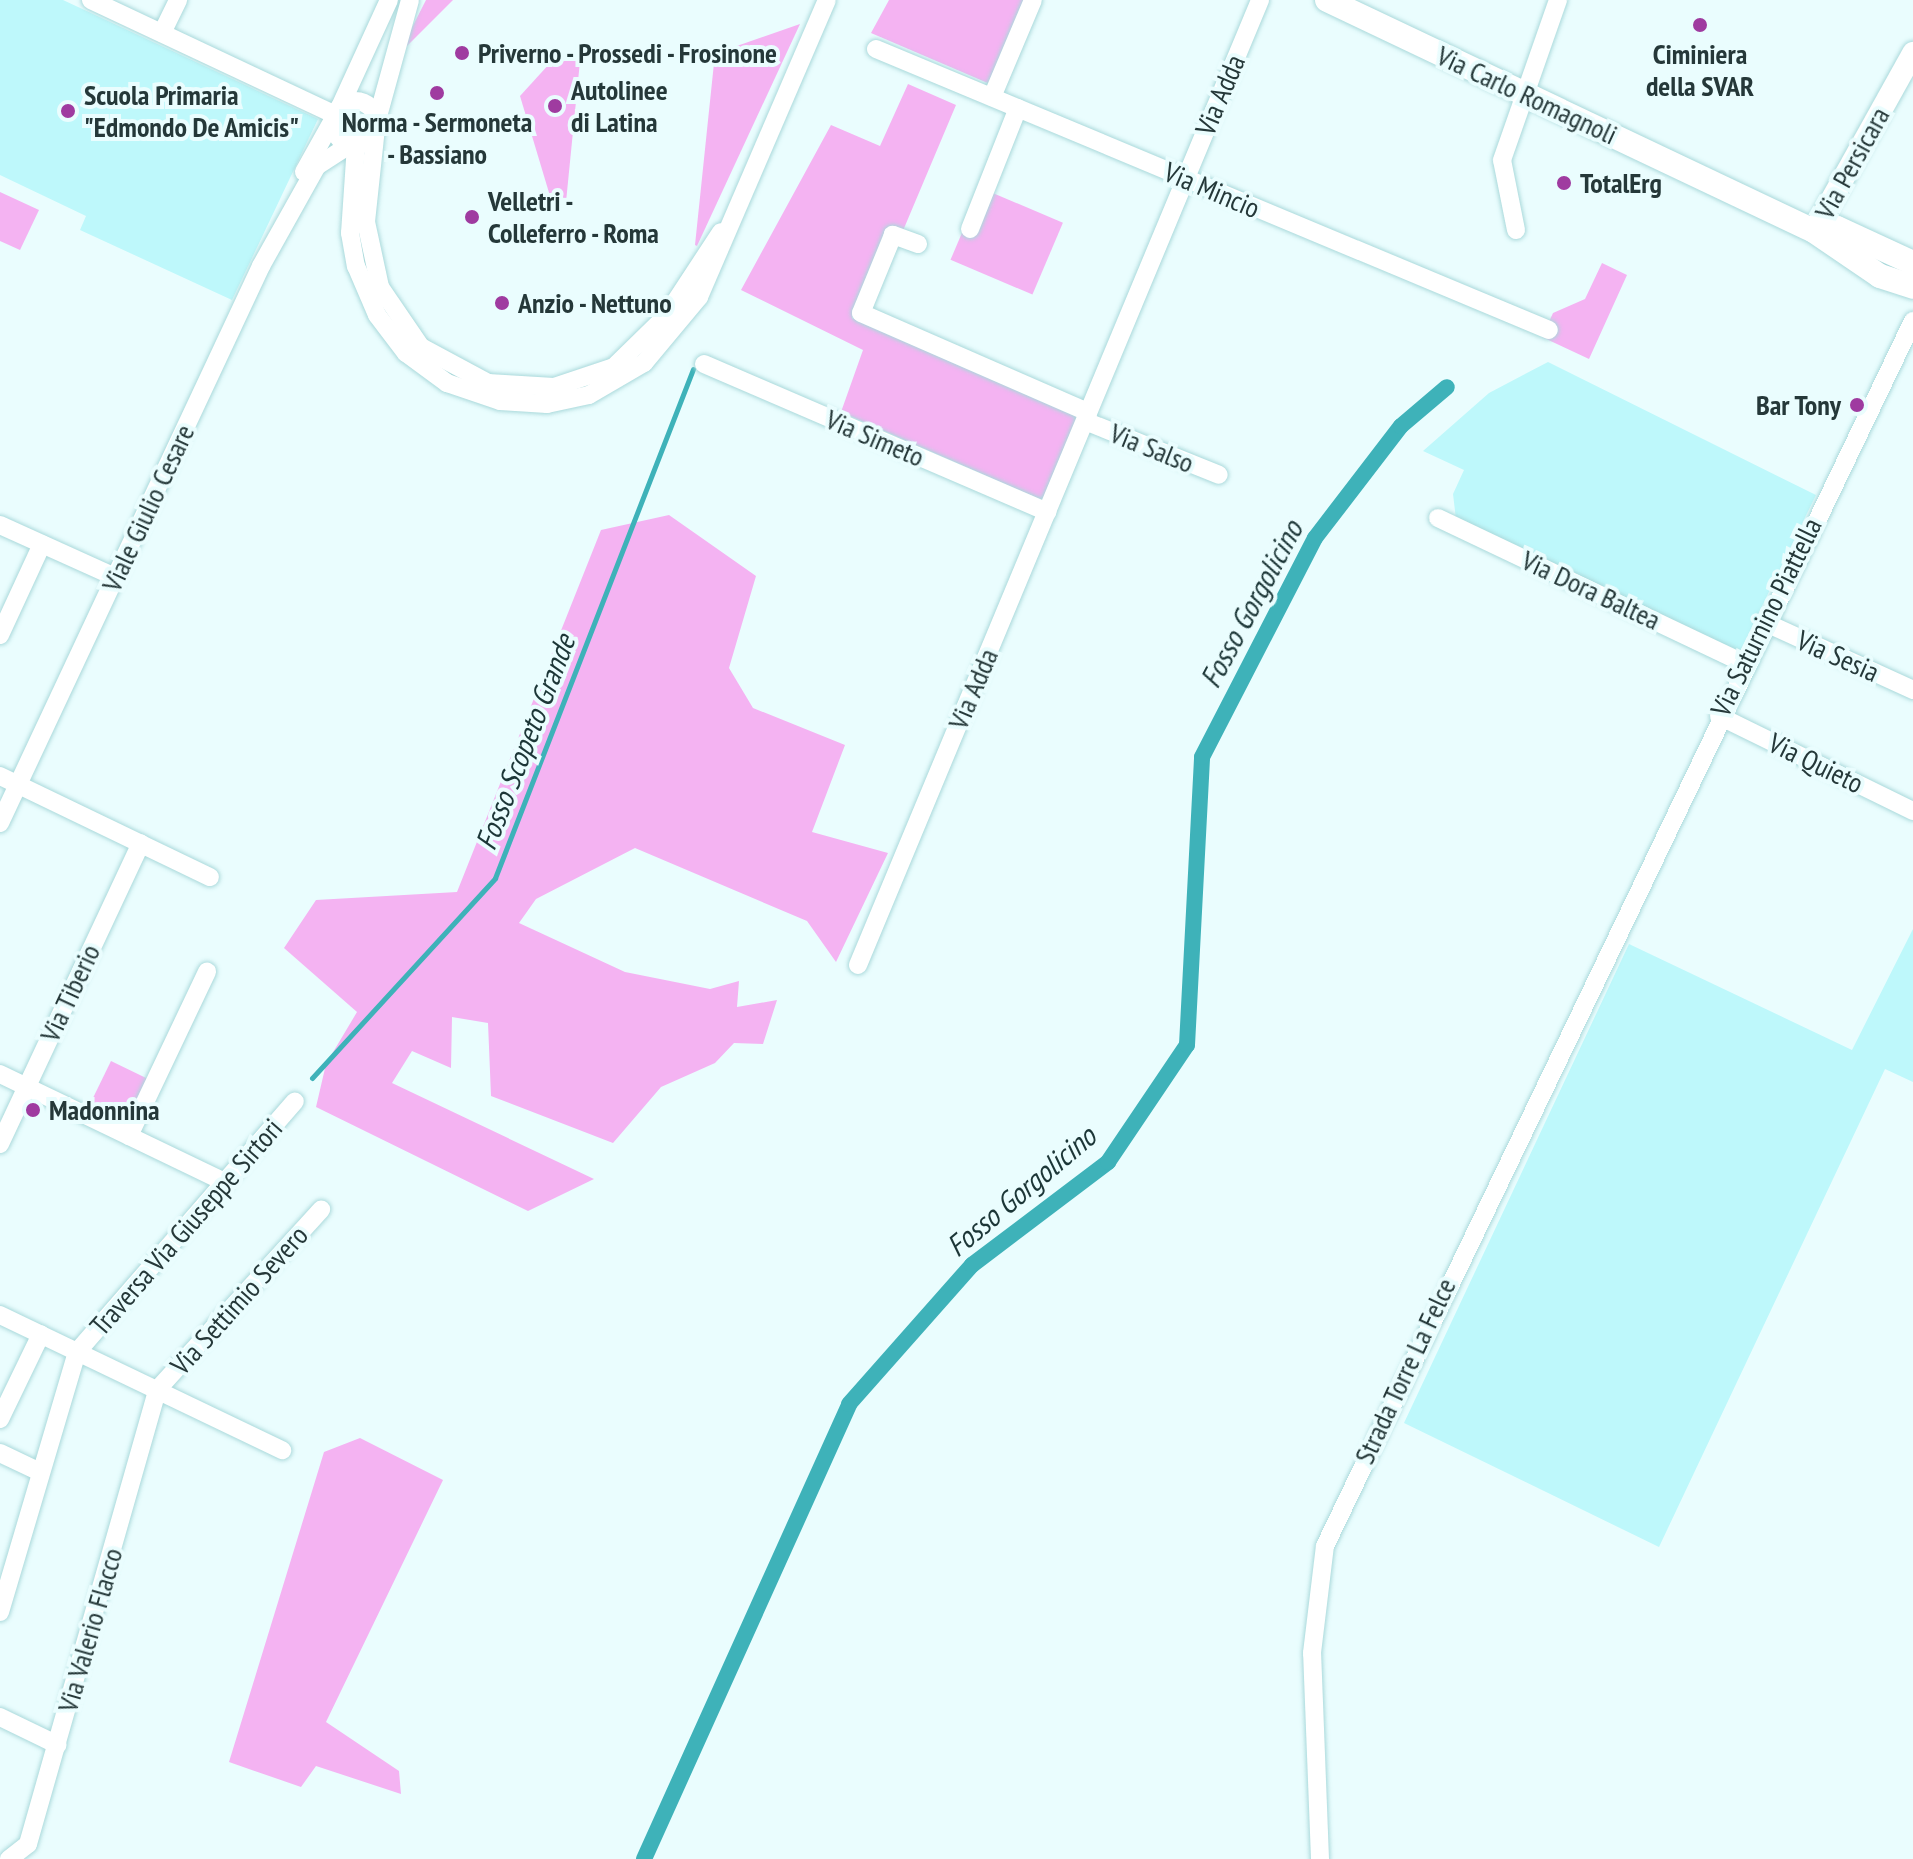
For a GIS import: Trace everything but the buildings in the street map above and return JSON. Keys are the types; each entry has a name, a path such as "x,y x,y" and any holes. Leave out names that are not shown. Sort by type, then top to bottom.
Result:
{"main road":[{"name":"Via Carlo Romagnoli","path":"1327,0 1814,231"},
{"path":"1814,231 1837,228 1913,263"},
{"path":"1814,231 1880,276 1913,287"}],"street":[{"path":"91,0 336,115 354,144 350,233 377,315 433,375 500,401 547,404 589,395 636,370 699,297 827,0"},
{"path":"162,33 178,0"},
{"name":"Viale Giulio Cesare","path":"300,195 318,141 336,115 389,0"},
{"path":"410,0 376,124 366,222 380,287 421,347 488,383 554,387 614,367 666,316 732,217"},
{"path":"992,97 1033,0"},
{"name":"Via Adda","path":"858,965 1260,0"},
{"path":"1516,230 1502,160 1530,96 1558,0"},
{"name":"Via Mincio","path":"876,49 1549,330"},
{"name":"Via Persicara","path":"1814,231 1913,53"},
{"path":"336,115 358,101 376,124"},
{"path":"970,229 1018,108"},
{"name":"Viale Giulio Cesare","path":"0,823 300,195 317,166 354,144 376,124"},
{"path":"918,244 893,235 861,313 1086,416"},
{"name":"Via Saturnino Piattella","path":"1625,915 1744,663 1913,321"},
{"name":"Via Simeto","path":"704,364 1047,512"},
{"name":"Via Salso","path":"1086,416 1219,475"},
{"name":"Via Dora Baltea","path":"1438,518 1744,663"},
{"path":"0,525 115,577"},
{"path":"0,635 42,544"},
{"name":"Via Sesia","path":"1764,622 1913,690"},
{"name":"Via Quieto","path":"1719,716 1913,811"},
{"path":"0,776 210,877"},
{"name":"Via Tiberio","path":"0,1144 141,843"},
{"name":"Strada Torre La Felce","path":"1320,1859 1312,1653 1325,1546 1625,915"},
{"path":"129,1136 207,972"},
{"path":"0,1074 224,1182"},
{"name":"Traversa Via Giuseppe Sirtori","path":"77,1352 295,1101"},
{"name":"Via Settimio Severo","path":"157,1390 321,1210"},
{"path":"0,1315 282,1450"},
{"path":"0,1419 41,1334"},
{"path":"0,1612 77,1352"},
{"name":"Via Valerio Flacco","path":"9,1859 26,1847 58,1745 157,1390"},
{"path":"0,1453 40,1472"},
{"path":"0,1717 58,1745"}],"shaded area":[{"path":"0,0 63,0 318,119 232,300 80,230 86,216 0,175"},
{"path":"426,0 453,0 398,55"},
{"path":"889,0 1026,0 990,84 871,33"},
{"path":"800,24 697,246 714,63 731,48"},
{"path":"561,51 580,61 566,202 553,206 520,96"},
{"path":"908,84 956,105 902,233 888,229 852,318 1083,415 1046,502 841,412 863,350 741,290 831,125 880,146"},
{"path":"981,188 1063,223 1032,295 951,260"},
{"path":"0,192 39,210 20,250 0,241"},
{"path":"1602,263 1627,275 1589,359 1542,337 1553,313 1585,299"},
{"path":"1548,362 1816,495 1732,668 1458,536 1453,494 1464,470 1423,451 1489,393"},
{"path":"669,515 756,576 729,668 753,708 845,745 812,832 888,853 836,962 807,921 635,848 536,899 519,923 625,972 710,989 739,981 737,1007 777,1000 763,1044 734,1043 715,1063 661,1087 613,1143 491,1096 488,1023 452,1017 451,1068 412,1051 392,1083 594,1179 528,1211 316,1107 326,1064 357,1012 284,948 316,900 457,892 601,530"},
{"path":"1913,929 1913,1082 1885,1069 1659,1547 1404,1423 1629,944 1852,1050"},
{"path":"111,1061 150,1080 126,1129 87,1110"},
{"path":"360,1438 443,1480 326,1722 399,1771 401,1794 316,1766 301,1787 229,1762 324,1452"}],"waterway":[{"name":"Fosso Scopeto Grande","path":"312,1078 495,878 693,369"},
{"name":"Fosso Gorgolicino","path":"644,1859 849,1404 972,1265 1108,1162 1187,1045 1202,757 1315,538 1401,426 1447,387"}],"place":[{"name":"Ciminiera della SVAR","path":"1700,25"},
{"name":"Priverno - Prossedi - Frosinone","path":"462,53"},
{"name":"Norma - Sermoneta - Bassiano","path":"437,93"},
{"name":"Autolinee di Latina","path":"555,106"},
{"name":"Scuola Primaria \"Edmondo De Amicis\"","path":"68,111"},
{"name":"TotalErg","path":"1564,183"},
{"name":"Velletri - Colleferro - Roma","path":"472,217"},
{"name":"Anzio - Nettuno","path":"502,303"},
{"name":"Bar Tony","path":"1857,405"},
{"name":"Madonnina","path":"33,1110"}]}
